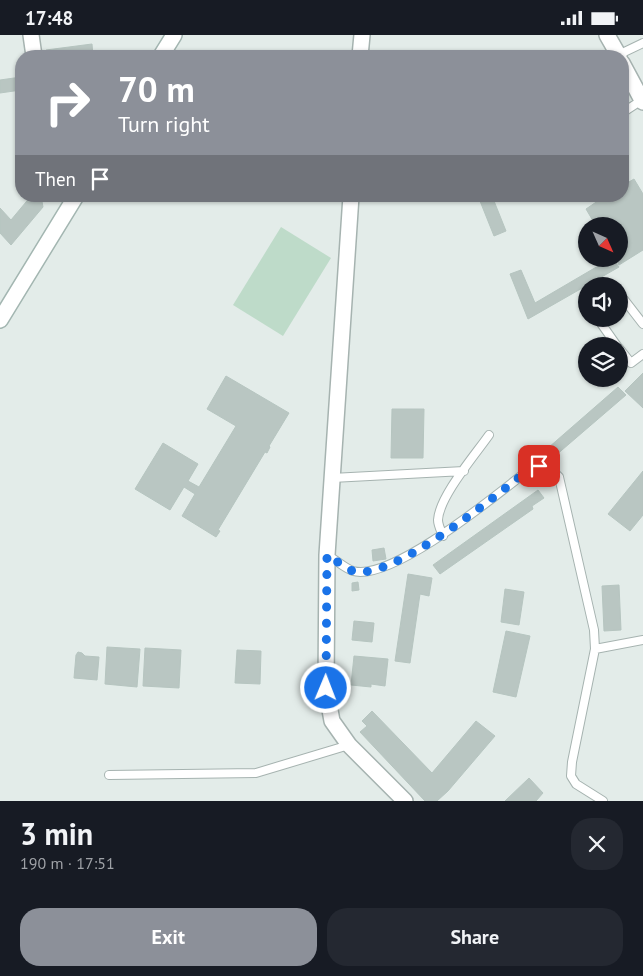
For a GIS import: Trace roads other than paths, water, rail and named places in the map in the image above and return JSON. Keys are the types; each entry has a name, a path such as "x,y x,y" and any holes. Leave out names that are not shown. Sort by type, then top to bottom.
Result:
{"street":[{"path":"31,35 33,50"},
{"path":"165,50 174,35"},
{"path":"361,50 362,35"},
{"path":"607,35 615,50"},
{"path":"629,76 642,101"},
{"path":"0,320 72,202"},
{"path":"351,202 327,555 326,688 332,721 349,745 405,801"}],"lane":[{"path":"629,52 643,43"},
{"path":"629,109 642,101"},
{"path":"628,305 643,324"},
{"path":"628,359 631,363 643,354"},
{"path":"443,535 438,523 439,511 445,498 489,435"},
{"path":"327,555 352,571 366,571 385,566 443,535 526,472 539,466 551,469 559,477 594,630 595,649 572,762 571,776 576,784 603,801"},
{"path":"332,478 464,471"},
{"path":"595,649 643,641"},
{"path":"109,775 256,773 349,745"}]}
